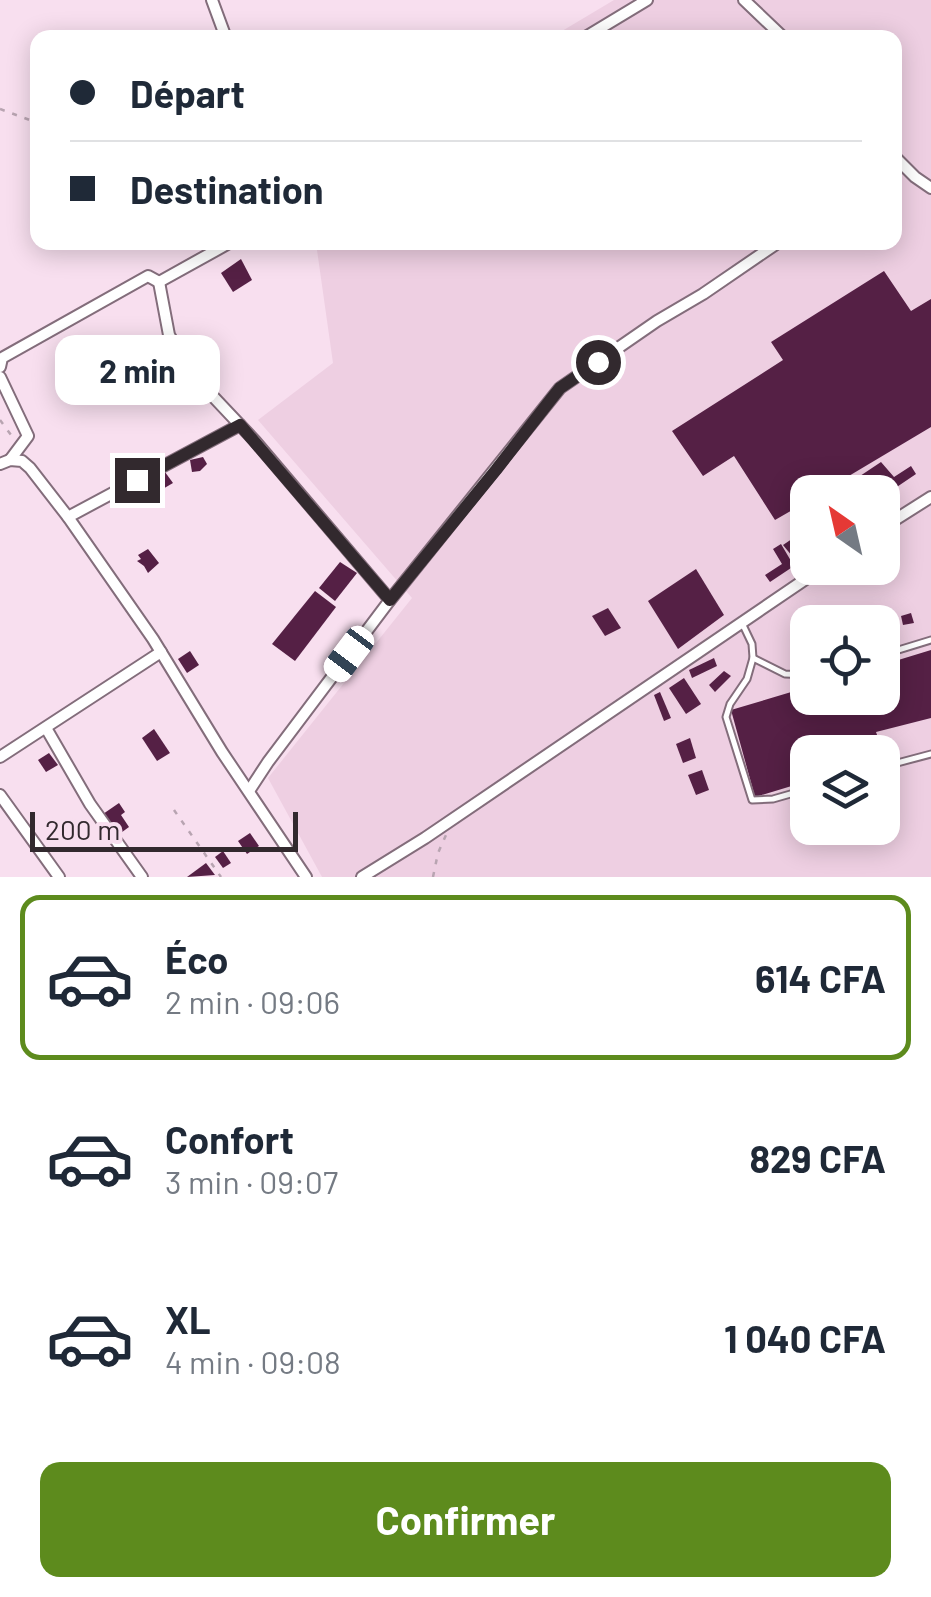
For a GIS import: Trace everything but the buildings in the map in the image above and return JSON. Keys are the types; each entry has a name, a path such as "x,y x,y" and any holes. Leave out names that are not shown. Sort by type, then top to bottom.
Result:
{"street":[{"path":"212,0 223,30"},
{"path":"597,30 647,0"},
{"path":"744,0 776,30"},
{"path":"902,167 931,188"},
{"path":"159,282 217,250"},
{"path":"248,791 390,600 560,388 767,250"},
{"path":"0,367 2,358 16,349 148,276 159,282"},
{"path":"159,282 168,336 189,371 390,600"},
{"path":"0,377 28,436 5,462"},
{"path":"68,517 240,425"},
{"path":"5,462 22,461 68,517 162,652 222,752 306,877"},
{"path":"900,517 931,497"},
{"path":"362,877 797,585"},
{"path":"0,757 162,652"},
{"path":"46,728 90,804 142,877"},
{"path":"0,795 58,877"}],"lane":[{"path":"742,622 752,644 752,658 747,680 726,717 752,800 790,794"},
{"path":"900,649 931,640"},
{"path":"752,658 790,674"},
{"path":"900,762 931,754"}],"path":[{"path":"0,110 30,120"},
{"path":"0,420 20,447"},
{"path":"174,810 221,877"},
{"path":"433,877 445,836"}],"shaded area":[{"path":"614,0 931,0 931,877 322,877 268,778 412,598 258,420 333,363 317,250 902,250 902,30 564,30"}],"route":[{"path":"137,480 240,425 390,600 560,388 598,362"}]}
